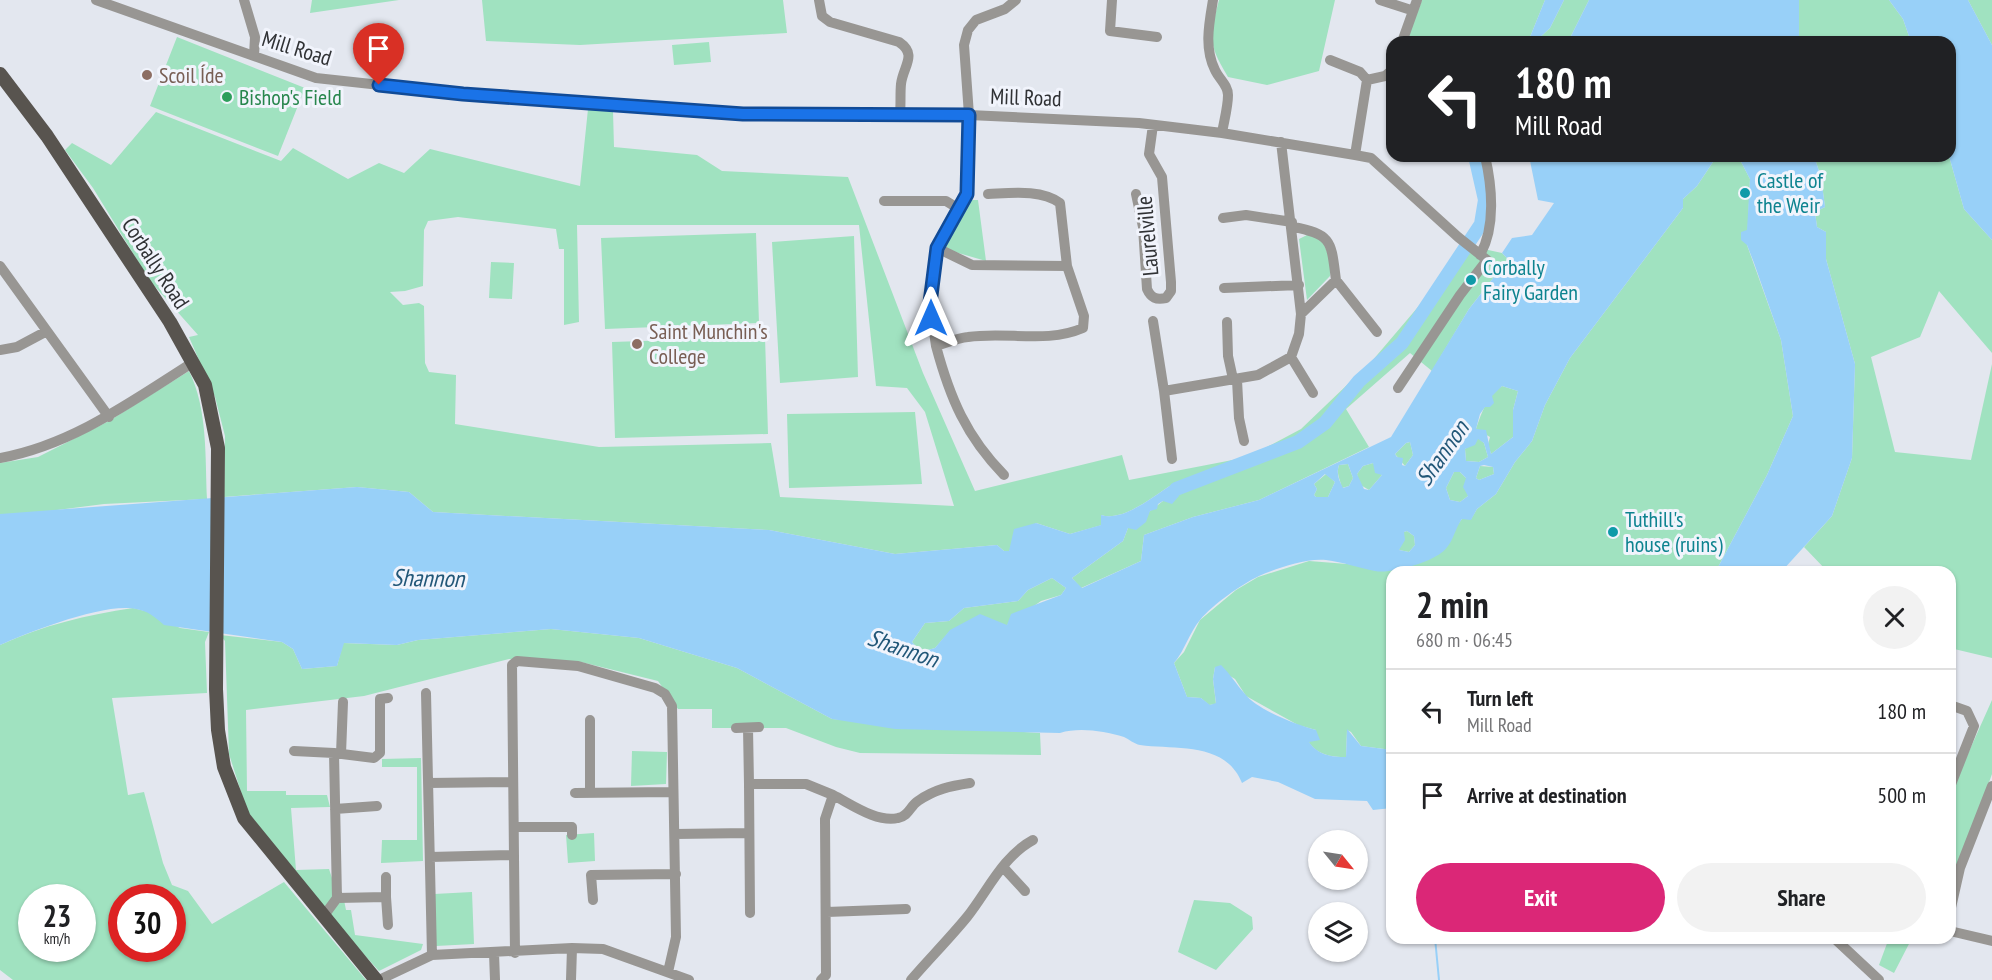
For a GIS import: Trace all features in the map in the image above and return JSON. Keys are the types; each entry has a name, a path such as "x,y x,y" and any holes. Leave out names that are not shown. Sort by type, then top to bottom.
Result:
{"main road":[{"name":"Corbally Road","path":"0,75 47,136 170,322 205,386 218,447 216,634 218,730 224,767 244,818 377,980"}],"street":[{"name":"Mill Road","path":"96,0 316,78 463,94 743,114 900,113 1059,118 1221,133 1355,155 1371,159 1480,255"},
{"path":"244,0 255,37 254,56"},
{"path":"819,0 822,16 830,22 899,42 905,46 910,61 901,84 900,113"},
{"path":"1004,475 981,450 949,394 936,345 930,303 937,248 967,194 969,115 964,45 968,30 976,20 1005,9 1016,0"},
{"path":"1112,0 1110,31 1156,37"},
{"path":"1213,0 1208,52 1227,88 1228,96 1221,133"},
{"path":"1380,0 1411,10"},
{"path":"1404,36 1411,10 1417,0"},
{"path":"1330,60 1360,72 1367,80"},
{"path":"1367,80 1386,75"},
{"path":"1355,155 1367,80"},
{"name":"Laurelville","path":"1136,194 1143,226 1147,289 1150,296 1157,299 1166,298 1171,291 1171,282 1162,177 1149,154 1153,125"},
{"path":"1164,391 1258,375 1291,357 1299,334 1301,314 1281,142"},
{"path":"1398,388 1460,295 1487,260 1480,255 1490,219 1491,195 1486,162"},
{"path":"936,345 968,337 1052,337 1068,335 1083,328 1084,316 1067,266 1060,203 1053,198 1024,193 988,194"},
{"path":"884,201 946,201 959,209"},
{"path":"1223,218 1246,215 1316,231 1326,238 1333,254 1336,280 1377,332"},
{"path":"937,248 972,265 1067,266"},
{"path":"0,266 109,417"},
{"path":"1301,314 1336,280"},
{"path":"1224,288 1299,285"},
{"path":"1153,321 1172,459"},
{"path":"1227,322 1228,356 1235,379 1244,441"},
{"path":"0,350 17,346 47,331"},
{"path":"1291,357 1313,393"},
{"path":"0,458 31,452 109,417 192,363"},
{"path":"515,953 512,665 517,661 578,666 655,688 665,694 672,706 676,936 668,972"},
{"path":"426,693 432,955"},
{"path":"294,751 338,753 374,758 380,753 381,699"},
{"path":"323,917 337,898 335,808 343,702"},
{"path":"1956,707 1967,711 1974,726 1956,772"},
{"path":"590,720 590,793"},
{"path":"750,913 749,784 742,728 759,727"},
{"path":"428,783 513,782"},
{"path":"749,784 806,784 866,812 895,819 907,815 916,802 941,787 970,783"},
{"path":"1956,886 1960,868 1992,786"},
{"path":"575,793 672,792"},
{"path":"821,980 826,975 825,819 833,795"},
{"path":"335,808 377,806"},
{"path":"514,827 572,827 572,835"},
{"path":"675,834 748,833"},
{"path":"911,980 969,915 1003,867 1022,845 1033,840"},
{"path":"430,857 514,855"},
{"path":"1003,867 1025,891"},
{"path":"593,900 591,870 676,874"},
{"path":"386,877 388,925"},
{"path":"337,898 386,897"},
{"path":"826,912 906,909"},
{"path":"1956,932 1992,940"},
{"path":"1840,944 1879,980"},
{"path":"571,980 572,948"},
{"path":"377,980 432,955 515,953 572,948 603,949 689,980"},
{"path":"494,953 495,980"}],"green space":[{"path":"312,0 399,0 310,13"},
{"path":"482,0 783,0 787,33 580,45 486,41"},
{"path":"1219,0 1335,0 1319,71 1267,85 1228,77 1212,40 1213,23"},
{"path":"1422,0 1545,0 1530,36 1408,36"},
{"path":"1564,0 1589,0 1571,36 1541,36 1550,28"},
{"path":"1799,0 1889,0 1903,19 1909,36 1799,36"},
{"path":"1968,0 1992,0 1992,45"},
{"name":"Bishop's Field","path":"177,37 305,88 278,156 150,106"},
{"path":"709,42 711,62 674,65 672,45"},
{"path":"588,109 613,111 614,147 697,155 722,171 848,177 923,373 975,491 1122,455 1129,480 1248,457 1301,429 1372,361 1435,287 1467,236 1479,248 1502,253 1508,259 1469,309 1432,371 1410,353 1346,409 1369,447 1259,500 1193,517 1144,535 1141,561 1081,588 1072,578 1123,541 1128,528 1163,501 1173,484 1129,511 1119,515 1101,515 1102,525 1070,534 1036,523 1009,551 1004,551 997,545 895,554 769,530 433,512 409,492 357,487 224,497 225,436 215,397 189,337 198,335 150,281 93,188 65,150 72,143 111,165 156,112 281,161 293,148 348,179 379,163 404,173 430,149 580,186","holes":["458,217 556,229 559,249 564,249 564,325 579,322 577,225 859,225 876,386 907,388 925,412 954,506 780,497 771,443 599,447 455,424 456,375 429,372 425,363 424,306 419,303 403,305 390,292 423,286 424,230 428,221"]},
{"path":"1713,162 1741,162 1750,179 1747,245 1781,340 1793,416 1767,475 1719,566 1386,566 1386,749 1361,746 1347,730 1346,757 1330,756 1320,752 1308,741 1316,730 1298,725 1246,696 1235,679 1215,667 1213,679 1216,704 1209,705 1201,698 1187,697 1174,663 1184,652 1200,620 1236,590 1258,577 1309,561 1360,565 1376,571 1455,528 1462,519 1471,519 1477,509 1496,494 1515,462 1532,441 1545,405 1570,358 1683,208 1683,199 1697,186"},
{"path":"1816,162 1951,162 1964,209 1992,240 1992,353 1939,291 1920,337 1871,357 1895,452 1971,460 1992,364 1992,658 1956,649 1956,566 1822,566 1804,547 1832,516 1852,458 1855,364 1826,259 1826,232 1817,227 1815,212 1825,207 1821,177"},
{"path":"968,200 978,200 986,261 948,250 943,246"},
{"path":"756,233 759,323 605,329 601,238"},
{"path":"1309,234 1323,241 1330,260 1330,276 1307,300 1299,239"},
{"path":"854,236 858,377 780,383 772,242"},
{"path":"491,262 514,263 512,299 489,298"},
{"path":"765,337 768,434 615,438 612,342"},
{"path":"189,371 203,417 207,499 104,504 26,514 0,514 0,463 38,457 109,421"},
{"path":"1502,386 1518,391 1513,410 1513,437 1491,454 1488,444 1490,437 1476,429 1489,399"},
{"path":"915,412 922,484 789,488 787,414"},
{"path":"1478,438 1484,443 1488,457 1479,462 1466,461 1465,449"},
{"path":"1410,442 1413,455 1405,466 1395,454"},
{"path":"1373,463 1382,475 1369,490 1359,484 1357,474 1363,466"},
{"path":"1348,464 1353,478 1349,486 1342,488 1338,468 1339,465"},
{"path":"1480,466 1493,467 1494,474 1479,480 1476,478"},
{"path":"1454,472 1460,472 1466,478 1468,496 1460,502 1450,500 1446,488"},
{"path":"1326,474 1335,482 1328,497 1316,497 1314,495 1317,489 1314,484"},
{"path":"1407,531 1414,536 1415,545 1409,552 1399,550 1404,532"},
{"path":"1052,578 1066,588 1061,595 1041,601 1007,625 950,631 935,648 921,652 912,642 925,623 949,621 964,608 1018,601 1028,590"},
{"path":"133,608 149,612 180,628 209,632 205,642 207,693 112,698 128,795 144,792 163,863 172,884 108,884 108,962 186,962 186,890 212,924 284,882 366,980 13,980 0,970 0,645 49,626"},
{"path":"551,629 639,638 737,668 832,719 1040,733 1041,755 860,753 836,747 786,728 712,728 712,709 678,709 658,681 581,662 509,659 364,696 246,710 247,791 286,791 286,795 327,795 330,807 291,808 296,870 329,869 339,899 344,900 346,910 351,910 355,935 423,944 421,950 379,971 329,916 247,811 229,754 225,641 220,635 282,642 293,649 302,669 337,666 343,643 397,645 418,640"},
{"path":"1992,700 1992,774 1956,874 1956,781"},
{"path":"632,751 667,752 666,784 631,786"},
{"path":"421,758 423,861 381,863 382,840 417,840 417,767 382,767 382,759"},
{"path":"594,833 595,861 568,863 566,835"},
{"path":"472,892 474,944 436,946 434,894"},
{"path":"1194,900 1230,903 1252,917 1253,929 1216,970 1178,952"},
{"path":"1887,944 1909,944 1894,973 1879,965"}],"water":[{"path":"1545,0 1564,0 1550,28 1541,36 1530,36"},
{"path":"1589,0 1799,0 1799,36 1571,36"},
{"path":"1889,0 1968,0 1992,45 1992,240 1964,209 1951,162 1956,162 1956,36 1909,36 1903,19"},
{"name":"Shannon","path":"1530,162 1713,162 1697,186 1683,199 1683,208 1570,358 1545,405 1532,441 1515,462 1496,494 1477,509 1471,520 1462,519 1445,550 1419,564 1386,566 1386,571 1318,560 1292,564 1259,576 1228,595 1205,614 1174,663 1187,697 1201,698 1210,705 1216,703 1213,679 1215,667 1221,665 1245,694 1259,706 1289,721 1316,730 1320,740 1309,742 1316,750 1325,754 1346,757 1347,729 1361,746 1386,749 1386,809 1373,810 1367,801 1315,799 1278,782 1252,777 1242,783 1224,760 1212,754 1184,748 1140,745 1124,737 1100,732 895,729 832,719 737,668 639,638 551,629 418,640 397,645 344,643 337,666 302,669 293,649 282,642 164,625 144,611 122,608 67,620 0,645 0,514 357,487 409,492 433,512 769,530 895,554 997,545 1004,551 1009,551 1014,529 1036,523 1070,534 1101,525 1101,515 1119,515 1129,511 1173,484 1179,496 1172,504 1163,501 1158,504 1157,509 1150,511 1146,522 1136,530 1128,528 1123,541 1072,578 1082,588 1141,561 1144,535 1193,517 1259,500 1391,437 1469,309 1508,259 1502,253 1512,238 1532,235 1554,203 1538,200","holes":["1502,386 1518,391 1513,410 1513,437 1491,454 1486,430 1476,429 1480,414 1485,407 1490,407 1494,403 1492,396","1478,439 1484,443 1488,457 1479,462 1466,461 1465,449 1475,445","1410,442 1413,455 1405,466 1402,465 1403,458 1395,454","1373,463 1375,473 1382,475 1369,490 1364,489 1357,474 1363,466","1348,464 1353,478 1349,486 1343,488 1339,480 1339,465","1480,466 1493,467 1494,474 1479,480 1476,478","1454,472 1460,472 1466,478 1463,487 1468,496 1460,502 1450,500 1446,488","1325,474 1335,482 1328,497 1316,497 1314,495 1317,489 1314,484","1407,531 1414,536 1415,545 1409,552 1399,550 1405,540 1404,532","1052,578 1066,588 1061,595 1011,614 1007,625 980,614 950,630 935,648 921,652 912,642 925,623 949,621 964,608 1018,601 1028,590"]},
{"path":"1741,162 1816,162 1821,177 1825,207 1815,212 1817,227 1826,232 1826,259 1855,364 1852,458 1832,516 1787,566 1719,566 1767,475 1793,416 1781,340 1747,245 1741,240 1741,232 1747,230 1750,179"}],"waterway":[{"path":"1176,489 1298,442 1325,423 1359,381 1402,343 1481,224 1485,200 1476,162"},
{"path":"1436,944 1439,980"}],"place":[{"name":"Scoil Íde","path":"147,75"},
{"name":"Bishop's Field","path":"227,97"},
{"name":"Castle of the Weir","path":"1745,193"},
{"name":"Corbally Fairy Garden","path":"1471,280"},
{"name":"Saint Munchin's College","path":"637,344"},
{"name":"Tuthill's house (ruins)","path":"1613,532"}],"route":[{"path":"379,85 463,94 743,114 969,115 967,194 937,248 932,276 931,318"}]}
